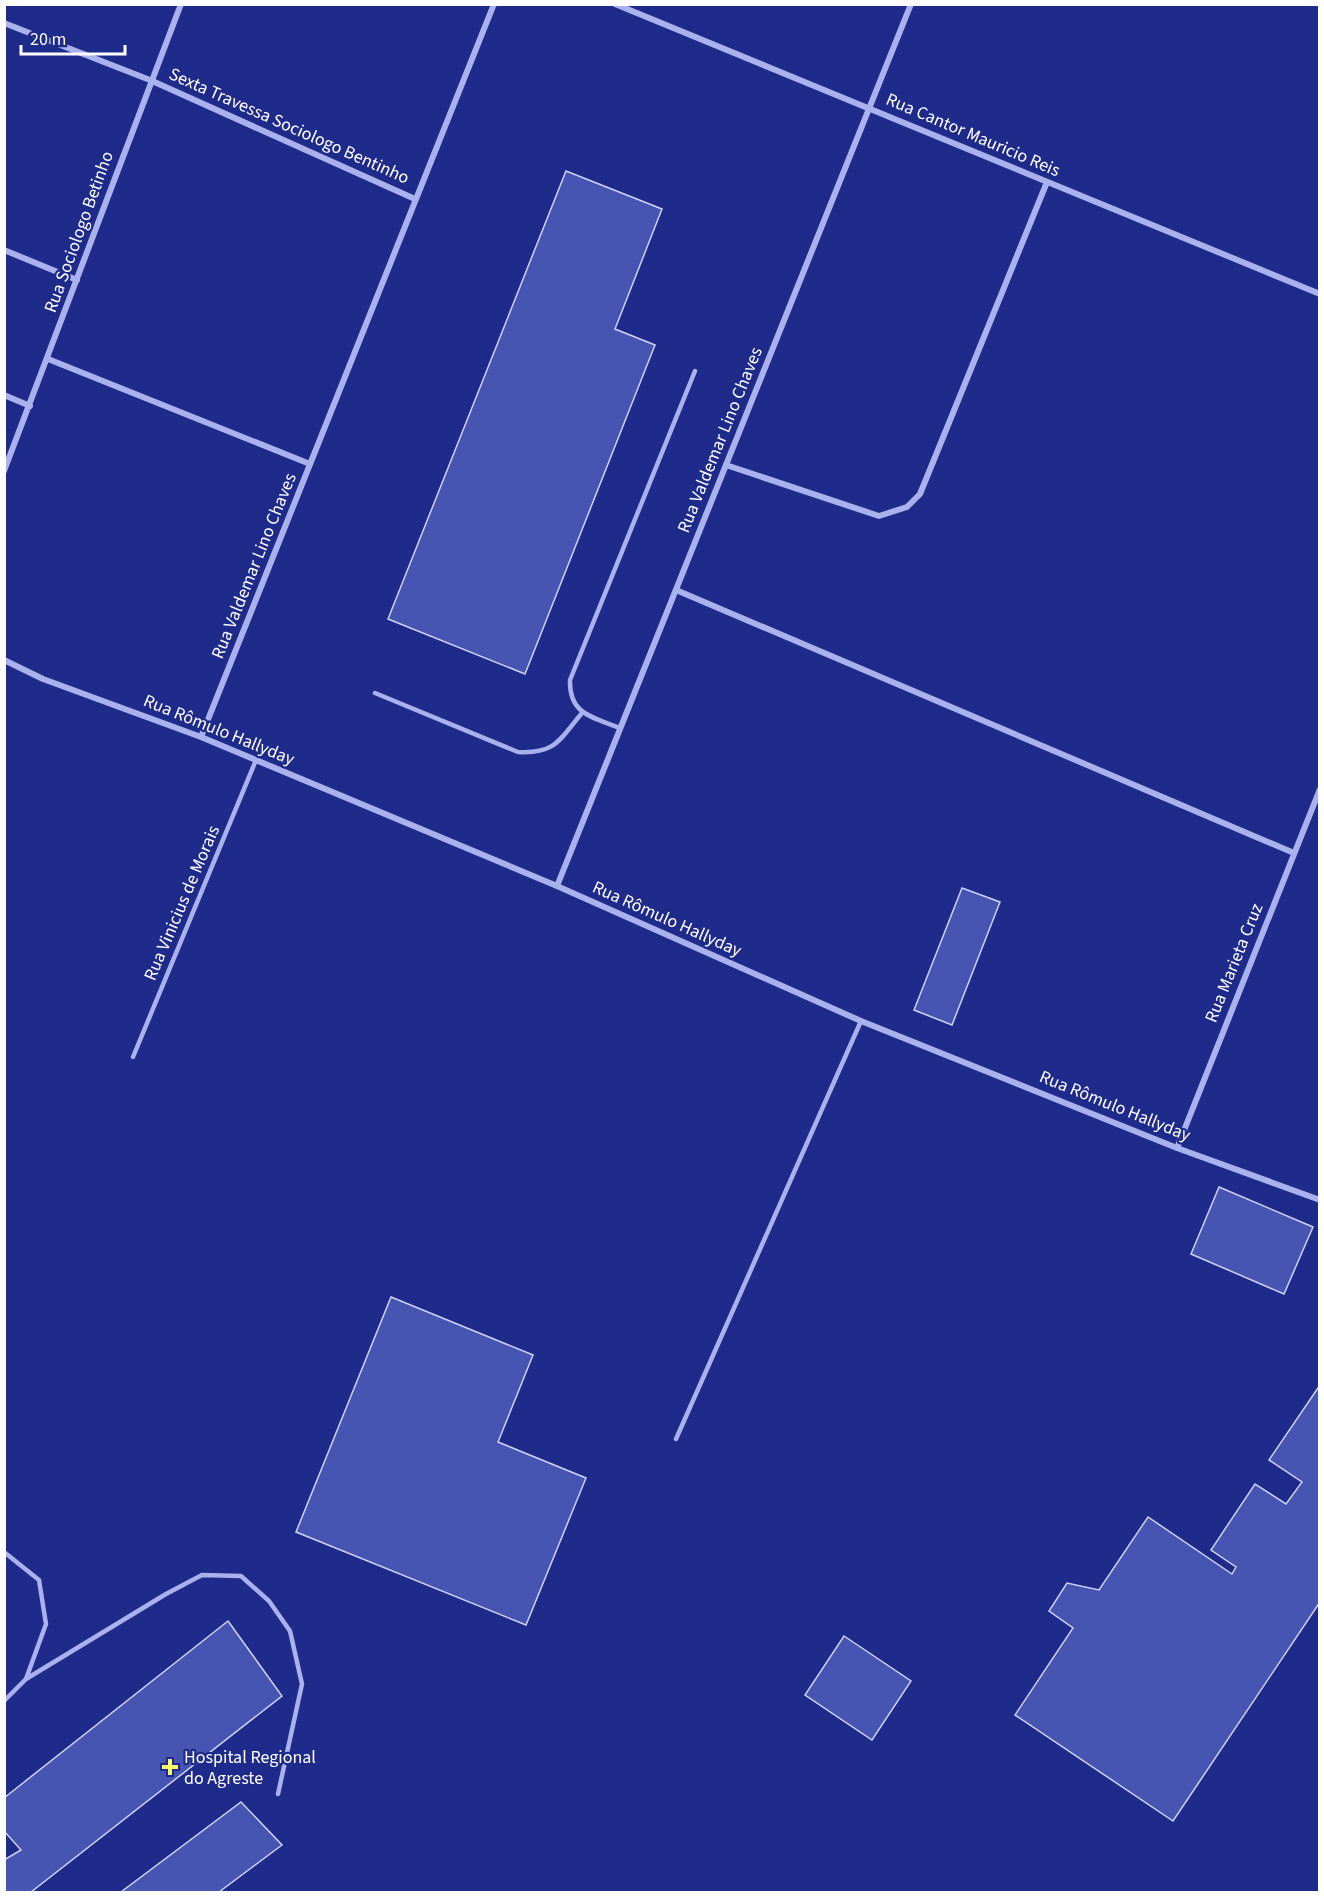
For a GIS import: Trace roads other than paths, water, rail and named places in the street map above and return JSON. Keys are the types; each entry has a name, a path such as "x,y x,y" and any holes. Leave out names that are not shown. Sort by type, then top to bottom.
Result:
{"street":[{"name":"Rua Sociologo Betinho","path":"4,471 48,359 150,80 181,4"},
{"name":"Rua Valdemar Lino Chaves","path":"201,737 495,4"},
{"name":"Rua Cantor Mauricio Reis","path":"615,4 1320,294"},
{"name":"Rua Valdemar Lino Chaves","path":"557,886 911,4"},
{"name":"Sexta Travessa Sociologo Bentinho","path":"4,23 150,80 415,199"},
{"path":"726,465 879,516 907,507 920,494 1047,182"},
{"path":"4,250 77,280"},
{"path":"48,359 310,464"},
{"path":"4,394 30,406"},
{"path":"676,590 1294,853"},
{"name":"Rua Rômulo Hallyday","path":"4,660 43,679 201,737 557,886 861,1021 1177,1148 1320,1200"},
{"name":"Rua Marieta Cruz","path":"1177,1148 1320,789"}],"lane":[{"path":"621,728 582,713 570,696 570,680 695,371"},
{"path":"375,693 518,752 539,753 556,744 582,713"},
{"name":"Rua Vinicius de Morais","path":"133,1057 256,760"},
{"path":"676,1439 861,1021"},
{"path":"4,1552 39,1580 46,1624 26,1680"},
{"path":"4,1701 26,1680 202,1575 241,1576 269,1601 290,1631 302,1684 278,1794"}],"place":[{"name":"Hospital Regional do Agreste","path":"170,1767"}]}
